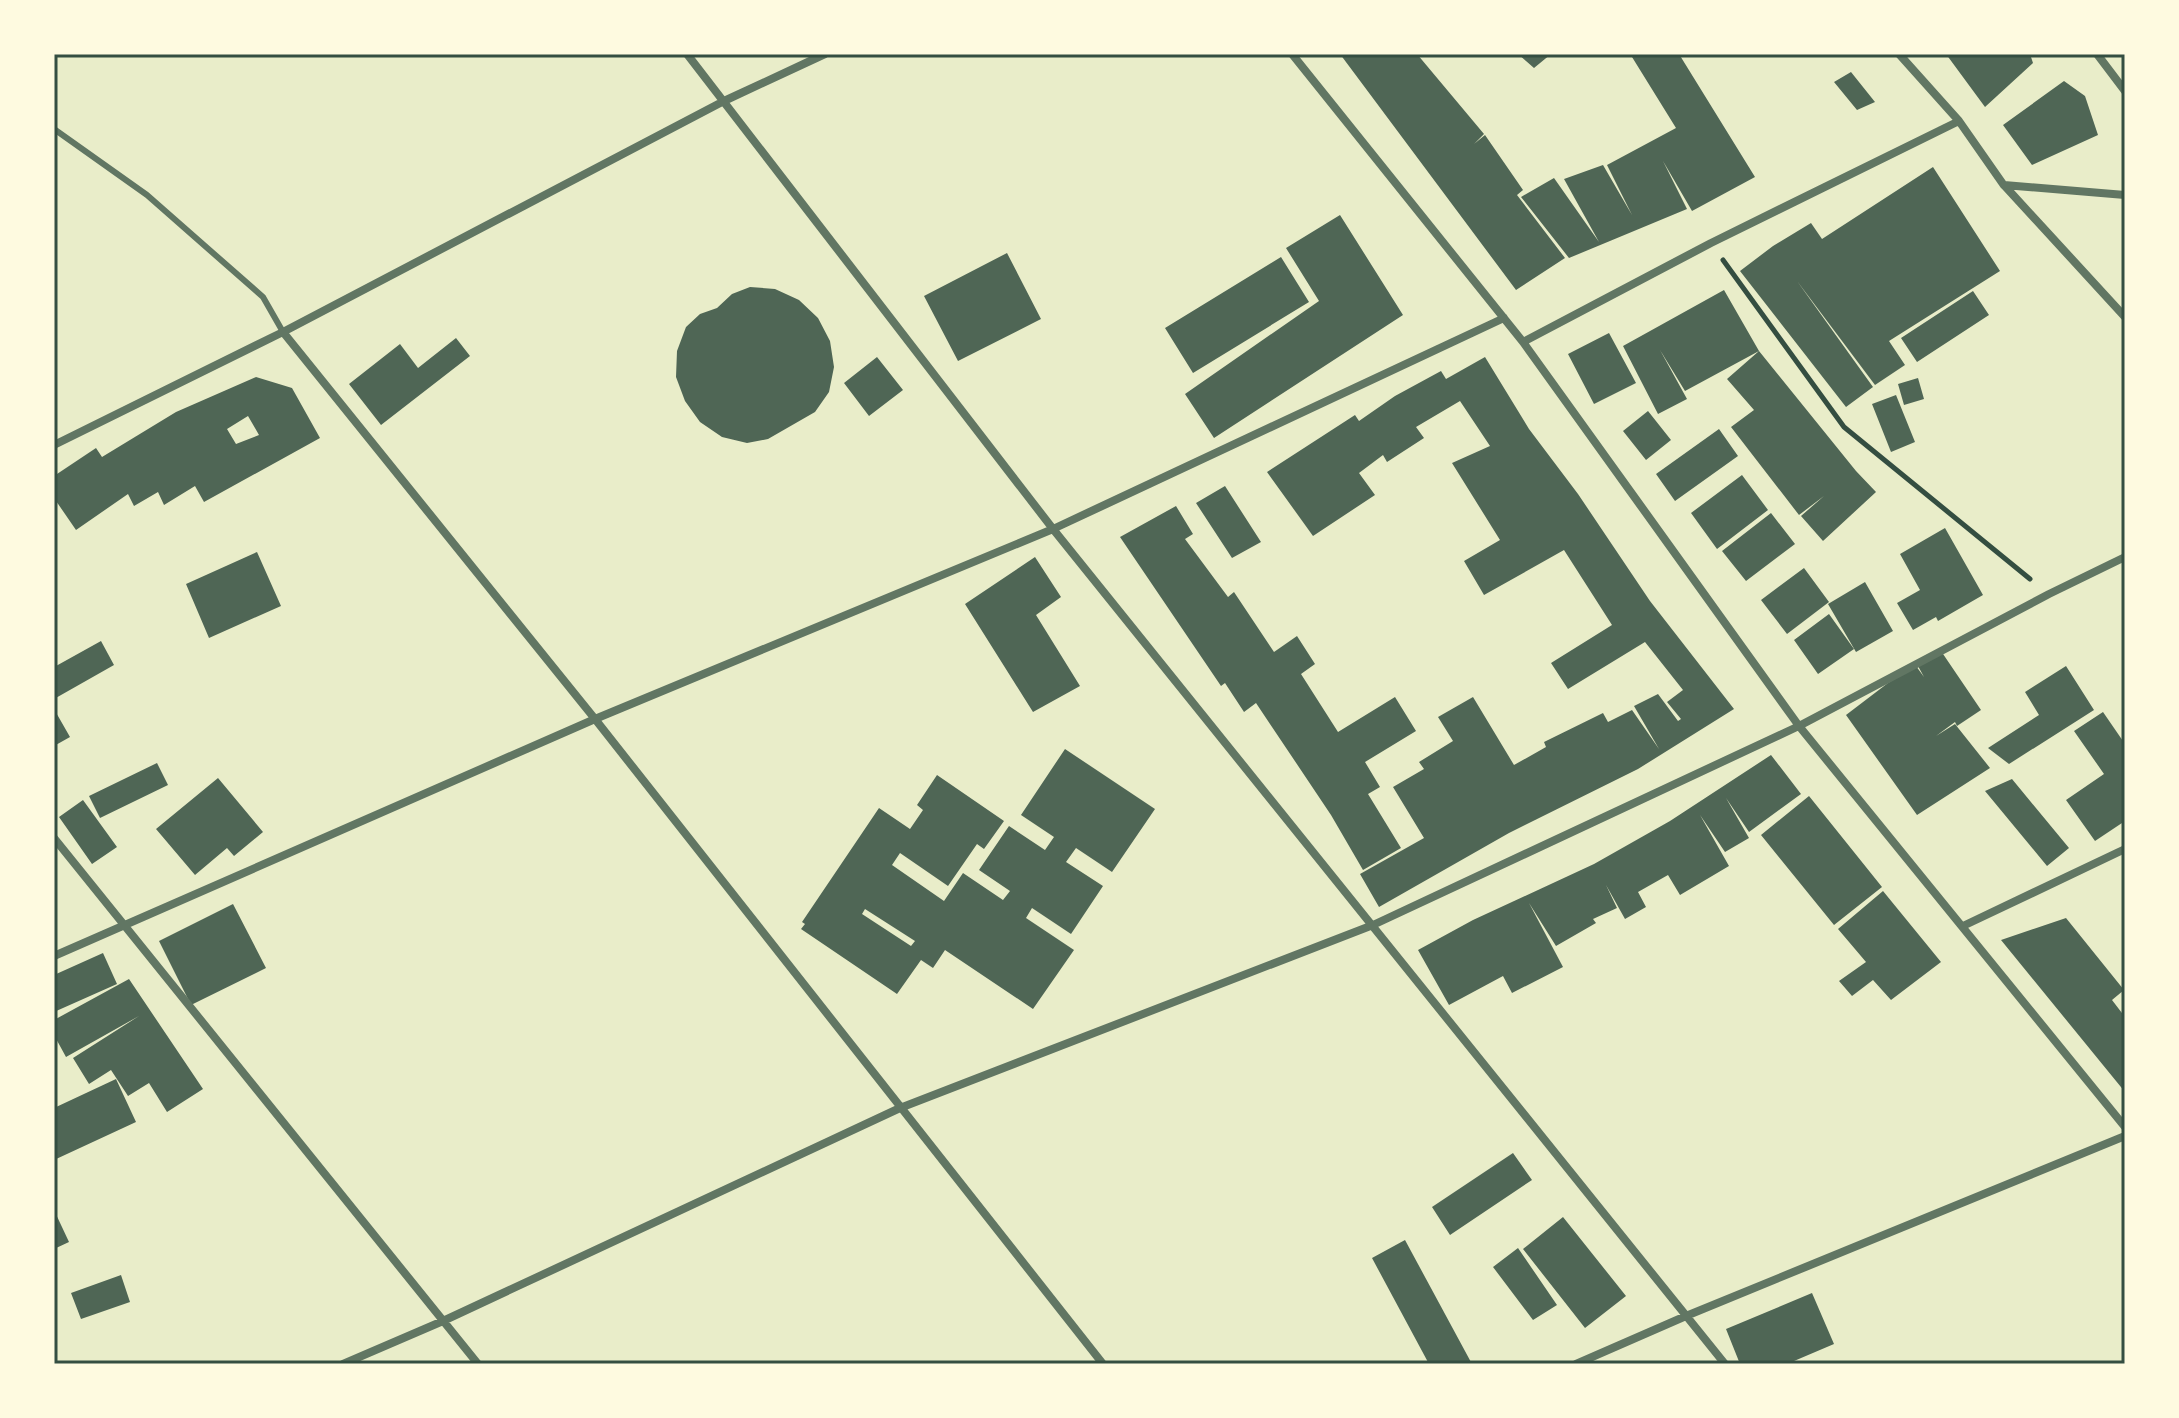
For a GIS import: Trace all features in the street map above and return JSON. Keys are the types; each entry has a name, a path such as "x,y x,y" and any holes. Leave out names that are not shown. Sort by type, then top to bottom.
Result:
{"street":[{"path":"687,54 1053,529 1725,1364"},
{"path":"54,445 283,332 724,101 825,54"},
{"path":"1292,54 1523,342 1799,726 2125,1127"},
{"path":"1899,54 1959,121 2003,184 2125,317"},
{"path":"2097,54 2125,91"},
{"path":"1523,342 1711,243 1959,121"},
{"path":"2003,184 2125,195"},
{"path":"54,956 595,719 1053,529 1504,318"},
{"path":"283,332 595,719 1103,1364"},
{"path":"343,1364 443,1321 900,1108 1373,925 1799,726 2125,557"},
{"path":"54,838 478,1364"},
{"path":"1963,926 2125,849"},
{"path":"1576,1364 2125,1136"}],"lane":[{"path":"54,129 147,195 263,297 283,332"}],"path":[{"path":"1711,243 1844,427 2049,594"}],"building":[{"path":"1340,54 1417,54 1484,134 1474,144 1485,135 1523,190 1517,195 1565,258 1516,290"},
{"path":"1518,54 1551,54 1534,68"},
{"path":"1637,54 1679,54 1755,177 1692,211 1663,161 1687,209 1569,258 1521,197 1554,178 1599,242 1564,179 1603,165 1632,215 1607,165 1676,128 1632,57"},
{"path":"1946,54 2030,54 2033,63 1985,107"},
{"path":"1851,72 1875,102 1857,110 1834,82"},
{"path":"2064,81 2085,96 2098,135 2032,165 2003,125"},
{"path":"1933,167 2000,271 1889,341 1905,365 1875,385 1797,281 1873,387 1846,407 1740,271 1811,223 1822,239"},
{"path":"1340,215 1403,315 1214,438 1185,394 1319,301 1286,248"},
{"path":"1007,253 1041,319 958,361 924,296"},
{"path":"1281,257 1309,302 1193,373 1165,328"},
{"path":"750,287 775,289 799,300 818,318 830,341 834,367 829,392 815,412 768,439 747,443 722,437 700,422 685,401 676,377 677,351 686,327 700,314 717,308 732,294"},
{"path":"1724,290 1759,351 1685,391 1660,350 1687,399 1658,414 1623,346"},
{"path":"1973,291 1989,315 1917,362 1901,338"},
{"path":"1609,333 1636,383 1594,404 1568,354"},
{"path":"456,338 470,356 381,425 349,384 400,344 418,368"},
{"path":"1759,351 1876,492 1823,541 1801,516 1824,496 1799,515 1731,427 1754,410 1727,379"},
{"path":"877,357 903,390 869,416 844,383"},
{"path":"1485,357 1529,429 1578,494 1650,601 1734,709 1638,769 1509,833 1379,907 1360,874 1424,838 1393,787 1424,769 1419,762 1453,741 1438,717 1473,697 1514,765 1546,747 1544,742 1603,713 1608,722 1632,710 1659,749 1634,706 1658,694 1678,721 1681,719 1667,702 1683,690 1645,642 1568,689 1551,663 1612,625 1564,550 1484,595 1464,561 1500,540 1452,463 1490,446 1460,401 1416,427 1424,438 1387,462 1383,455 1359,473 1375,495 1313,536 1267,472 1355,415 1359,421 1395,396 1441,371 1446,379"},
{"path":"256,377 292,388 320,438 204,502 195,486 164,505 158,492 134,506 128,494 76,530 54,498 54,476 96,448 102,457 176,412","holes":["248,416 259,435 236,444 227,429"]},
{"path":"1918,378 1924,399 1904,405 1898,384"},
{"path":"1896,395 1915,442 1891,452 1872,404"},
{"path":"1648,411 1671,440 1646,460 1623,431"},
{"path":"1719,429 1738,456 1675,501 1656,474"},
{"path":"1742,475 1768,510 1717,549 1691,513"},
{"path":"1225,486 1261,542 1232,558 1196,503"},
{"path":"1176,506 1193,534 1185,539 1228,597 1234,592 1274,652 1297,636 1315,664 1301,674 1338,732 1395,697 1416,731 1365,762 1380,787 1368,794 1401,848 1363,870 1331,815 1256,703 1244,712 1225,683 1221,686 1120,537"},
{"path":"1771,513 1795,544 1746,581 1722,551"},
{"path":"1945,528 1983,595 1938,621 1936,617 1913,630 1897,603 1920,590 1900,554"},
{"path":"257,552 281,606 209,638 186,584"},
{"path":"1035,557 1061,597 1036,615 1080,686 1033,712 965,604"},
{"path":"1804,568 1829,602 1787,634 1761,600"},
{"path":"1865,582 1893,631 1856,652 1828,604"},
{"path":"1829,614 1854,649 1818,674 1794,640"},
{"path":"101,641 114,665 54,699 54,662 56,666"},
{"path":"1941,651 1981,710 1957,726 1955,722 1936,736 1955,724 1990,768 1917,815 1846,715 1916,666 1924,677 1918,666"},
{"path":"2066,666 2094,710 2009,764 1988,748 2039,715 2025,692"},
{"path":"54,709 70,737 54,746"},
{"path":"2103,712 2125,744 2125,821 2095,841 2066,800 2104,774 2074,731"},
{"path":"1065,749 1155,809 1112,872 1076,848 1066,862 1103,886 1071,934 1032,908 1026,918 1074,950 1033,1009 945,950 933,968 921,960 897,994 801,929 805,924 802,922 879,808 910,829 923,810 917,805 937,775 1004,821 984,849 977,844 948,886 900,853 892,865 944,901 963,873 1003,900 1010,891 979,870 1009,826 1045,850 1054,837 1021,815","holes":["865,909 915,941 911,946 862,914"]},
{"path":"1771,755 1801,794 1749,832 1726,798 1749,838 1725,852 1700,815 1729,866 1680,895 1668,875 1638,892 1646,907 1625,919 1606,885 1617,908 1593,919 1596,923 1556,946 1529,903 1563,967 1512,993 1503,976 1449,1005 1418,950 1473,920 1594,864 1670,821"},
{"path":"157,763 168,785 100,818 89,796"},
{"path":"218,778 263,832 234,856 227,848 195,875 156,829"},
{"path":"2012,779 2069,848 2047,866 1985,791"},
{"path":"1809,796 1882,887 1834,925 1761,835"},
{"path":"83,800 117,847 92,864 59,817"},
{"path":"1883,891 1941,962 1891,1000 1873,980 1852,996 1839,981 1866,962 1838,929"},
{"path":"233,904 266,968 191,1005 159,941"},
{"path":"2066,918 2124,990 2112,1000 2125,1017 2125,1092 2001,940"},
{"path":"103,953 117,984 54,1012 54,975"},
{"path":"129,979 203,1089 167,1112 149,1083 128,1096 111,1070 89,1084 73,1058 139,1016 66,1057 54,1035 54,1020"},
{"path":"116,1079 136,1122 54,1160 54,1108"},
{"path":"1513,1153 1532,1180 1450,1235 1432,1207"},
{"path":"54,1210 69,1242 54,1249"},
{"path":"1563,1217 1626,1296 1585,1328 1523,1249"},
{"path":"1405,1240 1472,1364 1429,1364 1372,1258"},
{"path":"1518,1248 1557,1305 1533,1320 1493,1267"},
{"path":"121,1275 130,1302 81,1319 71,1293"},
{"path":"1812,1293 1834,1344 1787,1364 1740,1364 1726,1329"}]}
